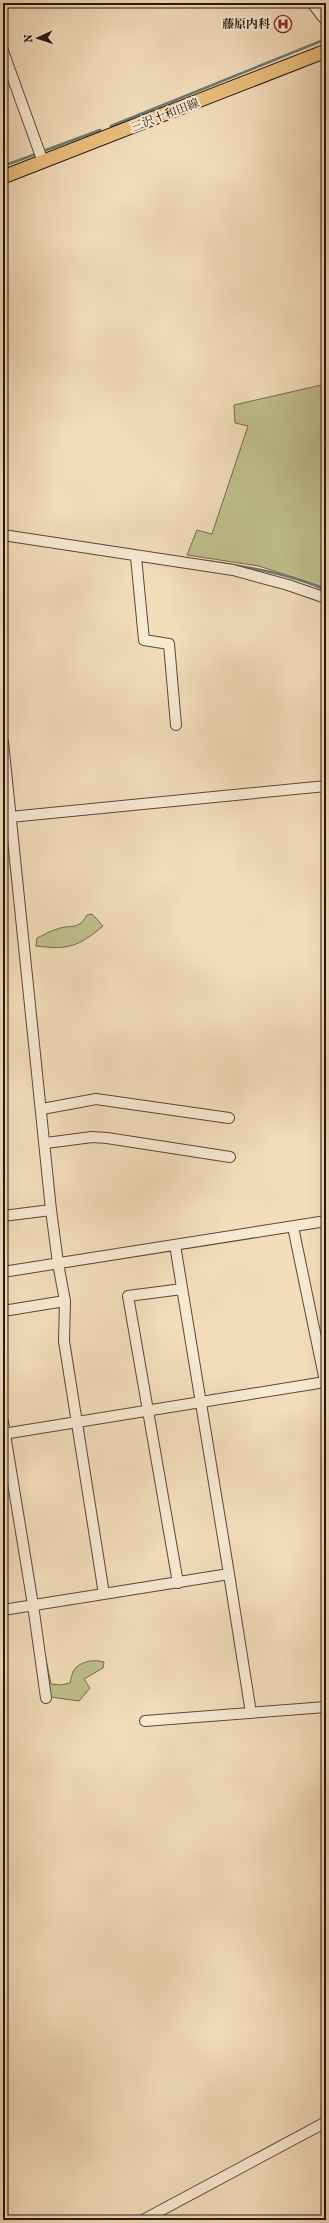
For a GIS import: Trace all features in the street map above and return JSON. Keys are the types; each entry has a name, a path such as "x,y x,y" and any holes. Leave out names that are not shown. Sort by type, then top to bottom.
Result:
{"main road":[{"name":"三沢十和田線","path":"3,177 326,51"}],"street":[{"path":"312,3 326,21"},
{"path":"3,51 43,162"},
{"path":"3,535 136,557 233,570 288,585 326,598"},
{"path":"136,557 144,640 169,644 176,725"},
{"path":"3,742 46,1143 51,1210 65,1301 64,1341 104,1594"},
{"path":"10,817 326,786"},
{"path":"42,1109 96,1099 229,1118"},
{"path":"46,1143 92,1138 107,1138 230,1157"},
{"path":"3,1216 51,1210"},
{"path":"3,1272 326,1221"},
{"path":"4,1434 326,1384 293,1227"},
{"path":"175,1245 251,1713"},
{"path":"178,1583 128,1296 182,1289"},
{"path":"3,1311 65,1301"},
{"path":"3,1422 33,1605 46,1698"},
{"path":"3,1610 229,1574"},
{"path":"145,1720 326,1707"},
{"path":"143,2220 326,2122"}],"green space":[{"path":"326,384 326,588 259,566 187,555 197,530 212,534 248,426 235,423 234,405"},
{"path":"92,914 103,926 79,943 56,948 36,946 37,938 57,929 77,925 84,920 87,915"},
{"path":"41,1649 44,1649 51,1684 61,1685 70,1683 74,1670 84,1663 92,1661 104,1662 103,1668 84,1679 90,1688 79,1701 51,1697"}],"waterway":[{"path":"111,126 326,39"},
{"path":"46,150 100,130"},
{"path":"3,166 36,154"},
{"path":"207,561 252,568 283,575 326,590"}],"place":[{"name":"藤原内科","path":"283,24"}]}
